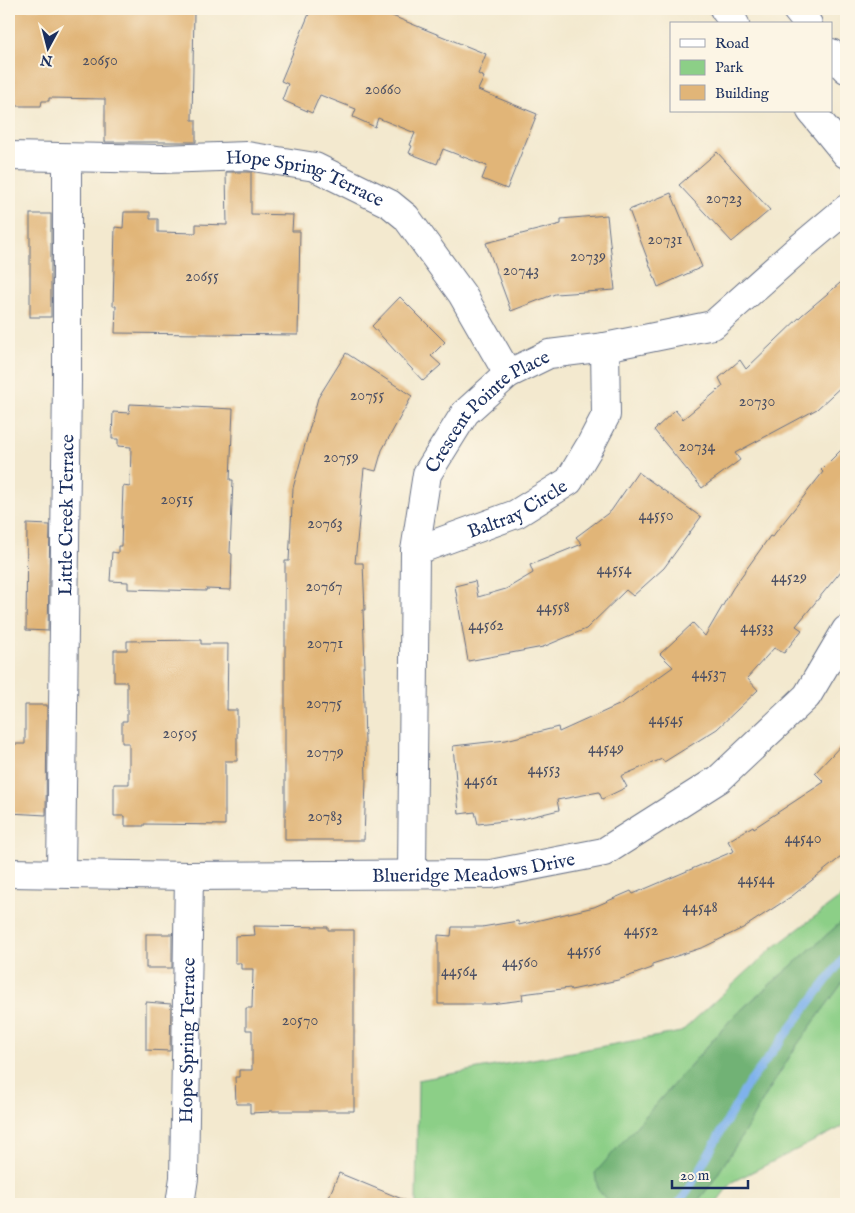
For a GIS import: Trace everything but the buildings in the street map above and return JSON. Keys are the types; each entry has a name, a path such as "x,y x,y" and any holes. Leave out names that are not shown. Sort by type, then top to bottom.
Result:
{"street":[{"path":"724,9 734,22"},
{"path":"796,9 806,22"},
{"path":"832,55 846,69"},
{"path":"811,112 846,154"},
{"name":"Hope Spring Terrace","path":"9,156 162,159 248,156 315,167 390,204 406,217 462,294 508,374"},
{"name":"Little Creek Terrace","path":"61,873 68,372 67,158"},
{"name":"Crescent Pointe Place","path":"412,874 415,550 427,474 464,413 508,374 549,354 605,347 713,325 796,250 846,209"},
{"name":"Baltray Circle","path":"415,550 516,514 569,481 606,414 605,347"},
{"name":"Blueridge Meadows Drive","path":"9,872 189,876 491,874 604,852 720,779 806,696 846,630"},
{"name":"Hope Spring Terrace","path":"180,1204 184,1178 189,876"}],"green space":[{"path":"846,893 846,918 734,1016 628,1136 598,1190 611,1204 416,1204 418,1080 681,1032 773,948"},
{"path":"846,918 846,978 797,1045 710,1186 695,1204 611,1204 598,1190 595,1173 734,1016"},
{"path":"846,978 846,1125 732,1182 715,1204 695,1204 710,1186 797,1045"}],"waterway":[{"path":"678,1204 689,1189 746,1087 846,955"}]}
